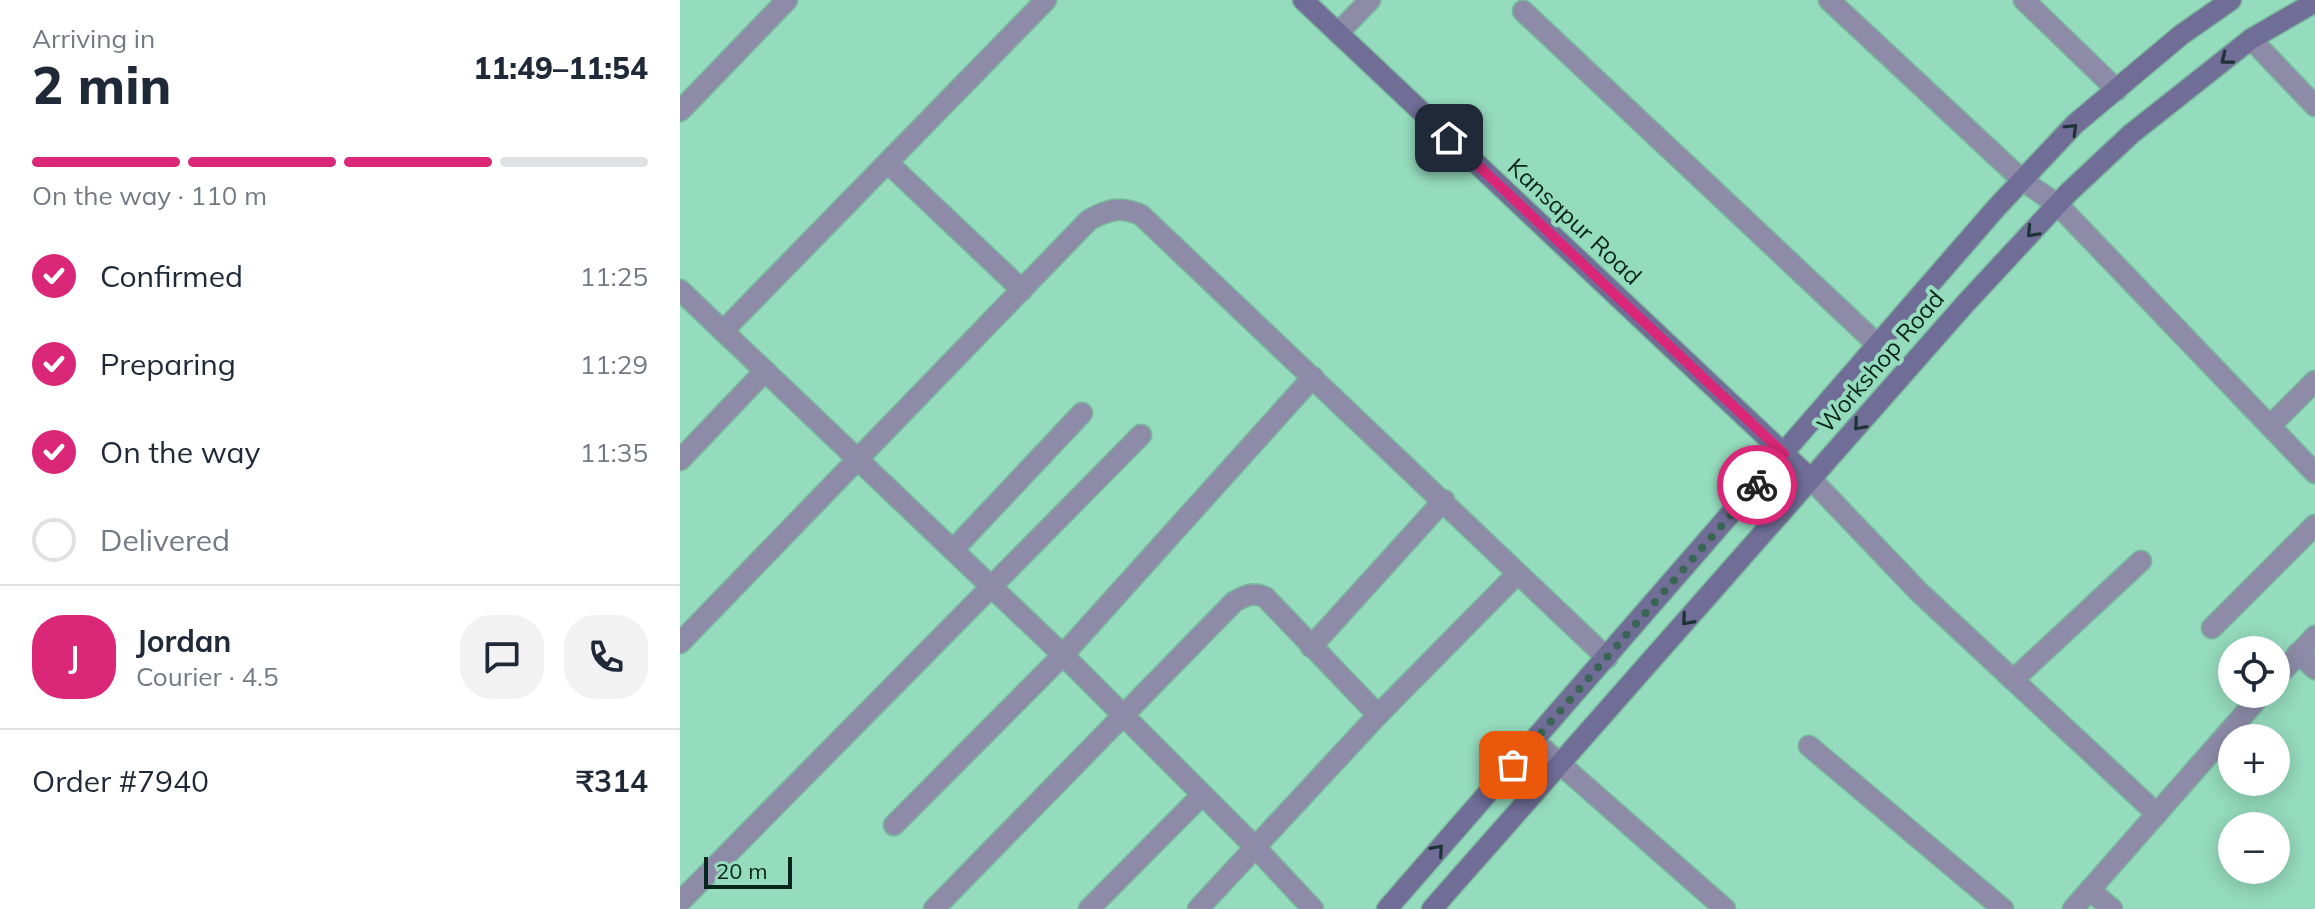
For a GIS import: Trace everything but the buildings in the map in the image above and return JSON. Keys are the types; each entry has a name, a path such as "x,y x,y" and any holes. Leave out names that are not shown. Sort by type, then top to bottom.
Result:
{"main road":[{"name":"Kansapur Road","path":"1303,0 1811,479"},
{"name":"Workshop Road","path":"1387,909 2022,180 2075,124 2181,35 2231,0"},
{"name":"Workshop Road","path":"1432,909 1965,304 2058,205 2131,134 2251,39 2315,2"}],"street":[{"path":"680,111 787,0"},
{"path":"723,331 1046,0"},
{"path":"1338,33 1370,0"},
{"path":"1829,0 2022,180 2058,205 2315,473"},
{"path":"2024,0 2117,90"},
{"path":"1523,11 1878,345"},
{"path":"2251,39 2315,106"},
{"path":"888,163 1022,290"},
{"path":"680,643 1089,220 1107,210 1126,208 1141,215 1607,658"},
{"path":"680,290 1063,655 1313,909"},
{"path":"680,460 765,371"},
{"path":"894,825 1063,655 1313,377"},
{"path":"2270,426 2315,381"},
{"path":"953,550 1082,413"},
{"path":"680,902 1141,435"},
{"path":"1811,479 1919,592 2157,814"},
{"path":"1311,647 1444,500"},
{"path":"2212,628 2315,525"},
{"path":"2013,680 2141,561"},
{"path":"1198,909 1378,715 1517,574"},
{"path":"934,909 1234,602 1245,595 1265,597 1378,715"},
{"path":"2290,662 2315,636"},
{"path":"2298,653 2315,669"},
{"path":"2073,909 2250,708"},
{"path":"1534,741 1725,909"},
{"path":"1809,746 2003,909"},
{"path":"1089,909 1201,796"},
{"path":"2090,890 2112,909"}],"way so far":[{"path":"1513,765 1757,485"}],"route":[{"path":"1449,138 1784,454 1757,485"}]}
